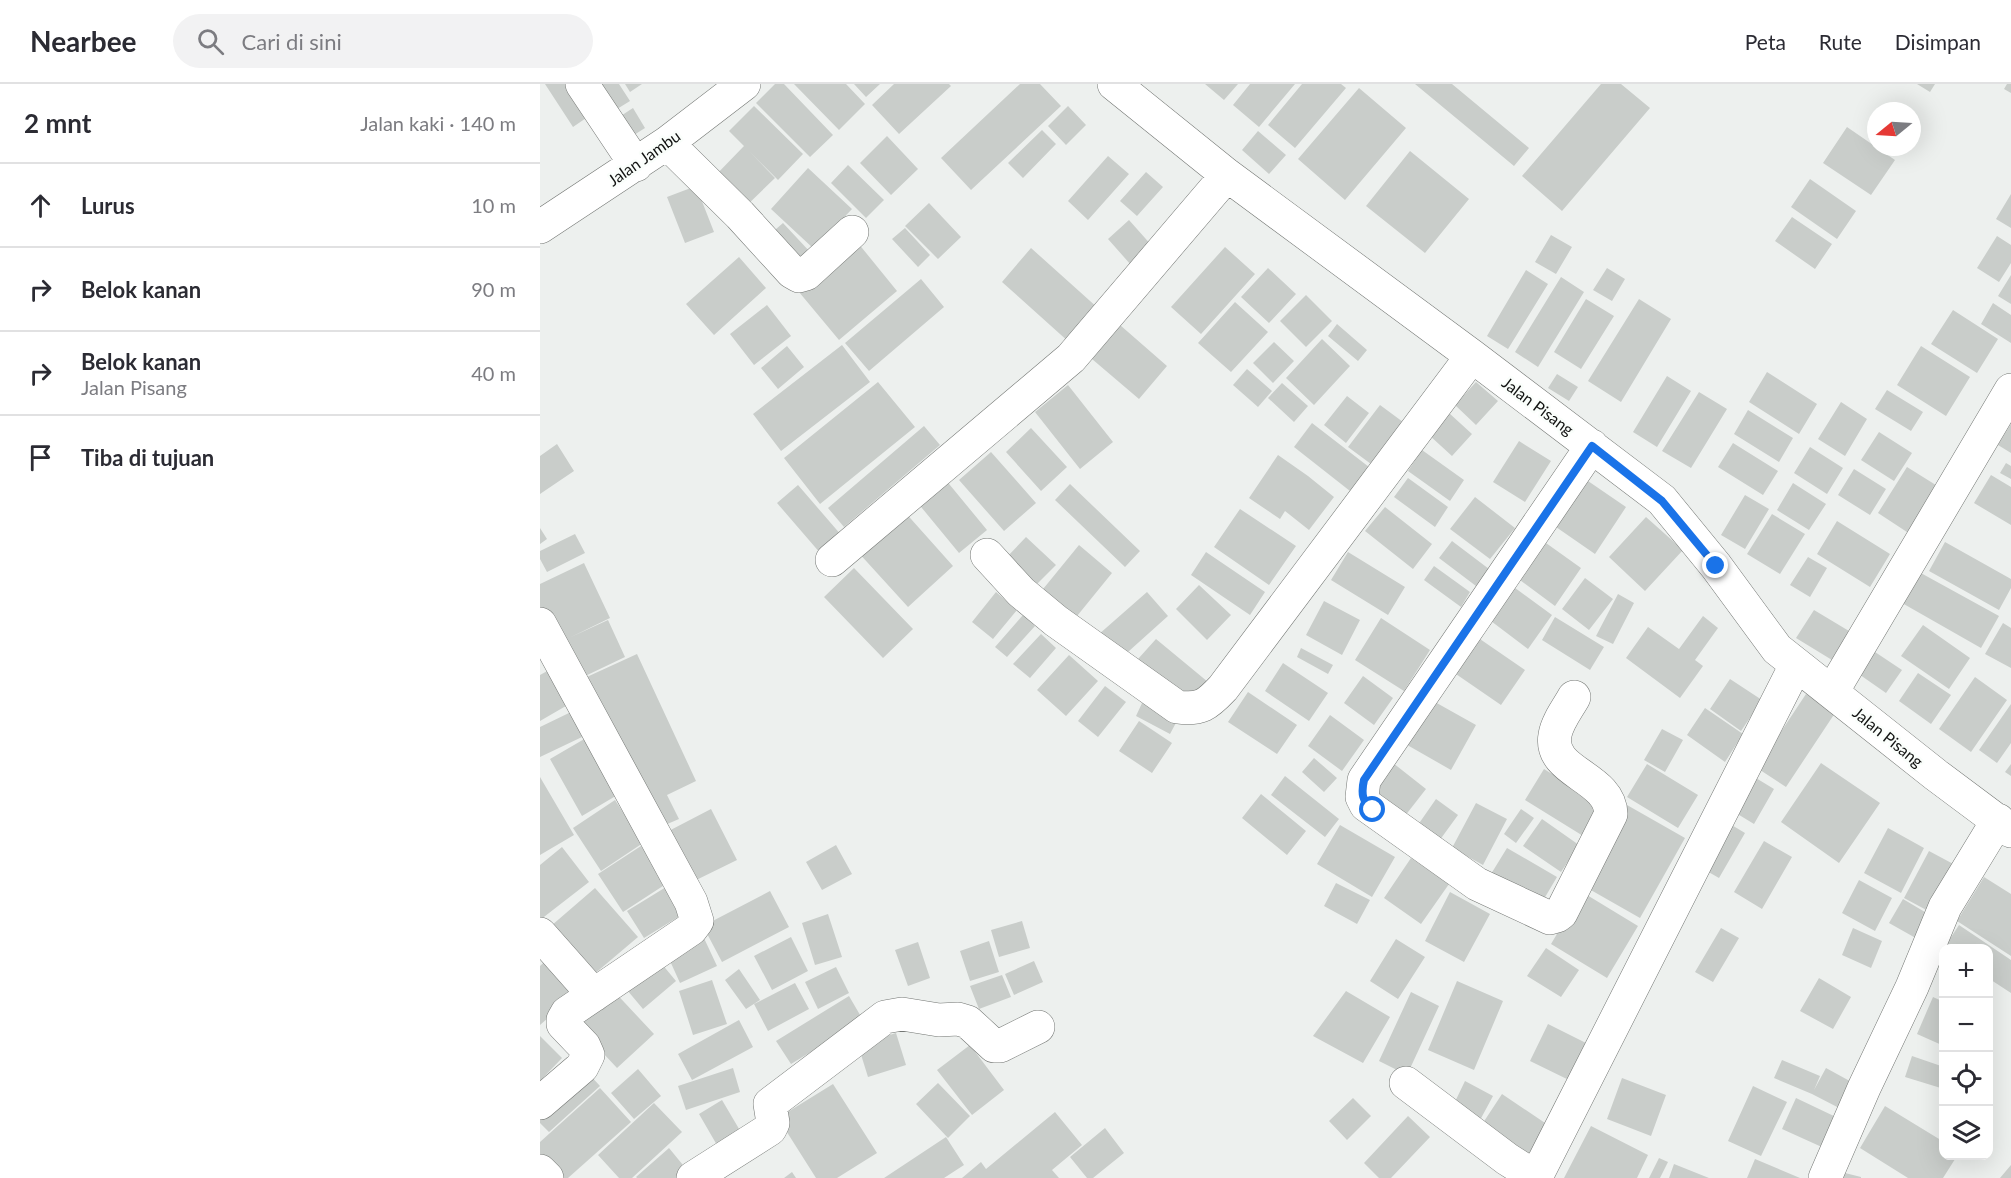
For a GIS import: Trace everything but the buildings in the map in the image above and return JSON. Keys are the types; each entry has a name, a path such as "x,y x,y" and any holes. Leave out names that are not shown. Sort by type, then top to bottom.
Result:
{"street":[{"path":"582,84 636,165"},
{"name":"Jalan Jambu","path":"540,227 668,143 744,84"},
{"name":"Jalan Pisang","path":"1114,84 1227,175 1473,356 1662,501 1716,566 1777,649 1936,776 2004,826"},
{"path":"668,143 740,214 792,272 799,276 806,274 852,232"},
{"path":"832,560 1071,358 1227,175"},
{"path":"987,555 1021,591 1109,661 1177,707 1194,709 1208,703 1223,688 1473,356"},
{"path":"1832,692 2011,390"},
{"path":"1574,697 1555,732 1554,745 1557,755 1606,795 1611,806 1611,814 1561,913 1557,916 1550,918 1477,884 1366,805 1362,797 1364,780 1592,446"},
{"path":"540,624 691,902 697,921 691,929 567,1013 562,1020 563,1024 584,1046 588,1055 582,1067 540,1103"},
{"path":"1406,1083 1497,1152 1536,1178 1796,665"},
{"path":"1825,1178 1912,987 1945,907 2004,826"},
{"path":"540,934 594,995"},
{"path":"693,1178 770,1129 773,1123 770,1104 885,1017 902,1014 939,1020 958,1019 968,1022 994,1046 1000,1047 1038,1027"},
{"path":"540,1172 547,1178"}],"route":[{"path":"1373,810 1366,805 1362,797 1364,780 1592,446 1662,501 1716,566"}]}
